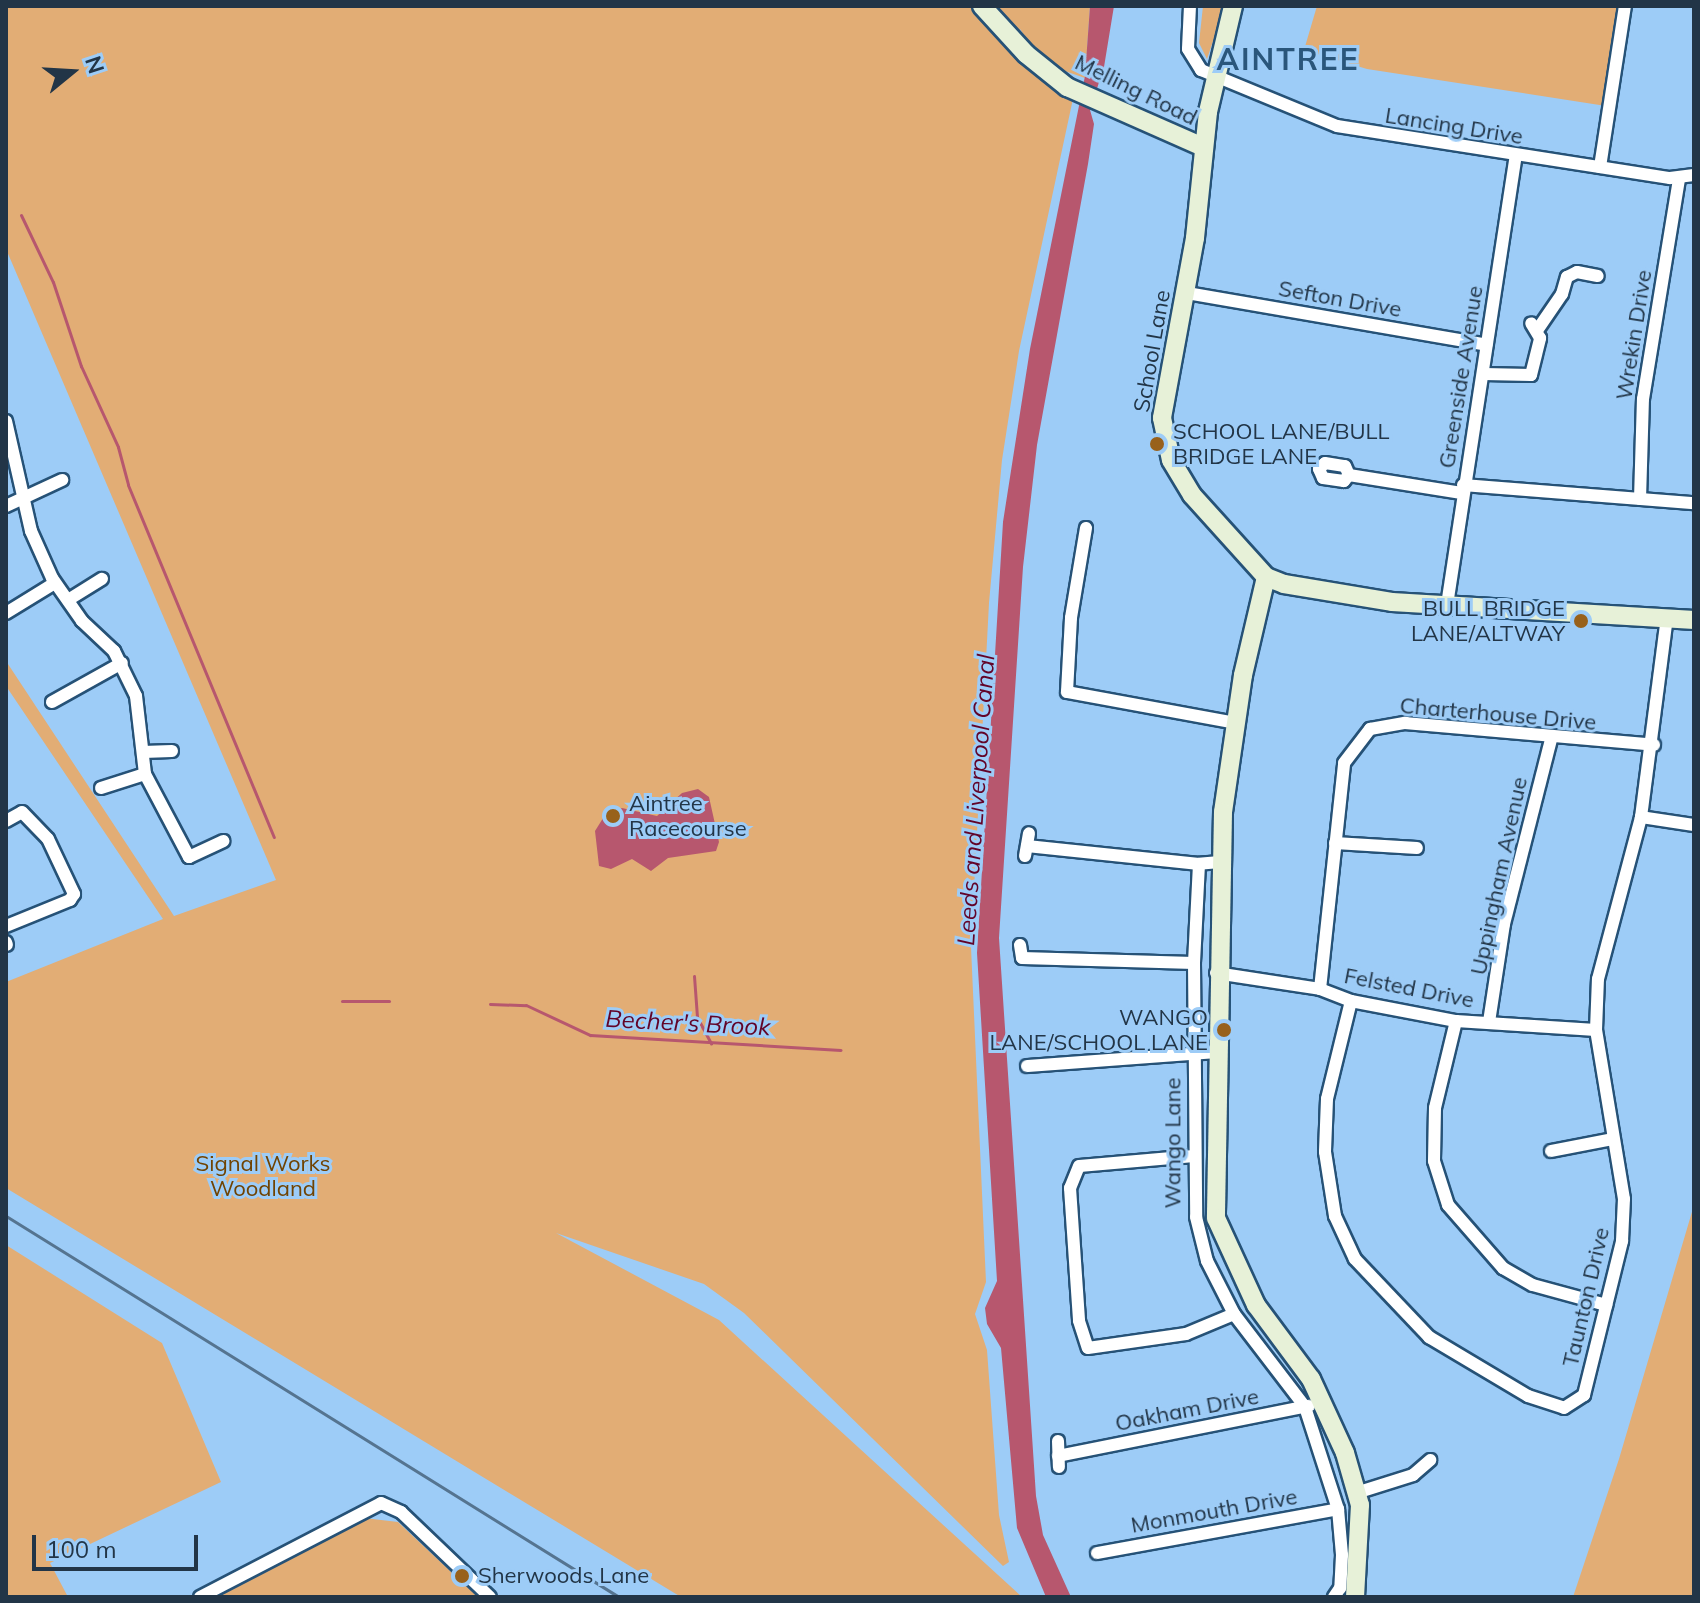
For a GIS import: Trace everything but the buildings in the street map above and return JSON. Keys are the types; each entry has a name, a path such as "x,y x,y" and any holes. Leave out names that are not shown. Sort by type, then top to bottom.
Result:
{"main road":[{"name":"Melling Road","path":"982,6 1026,54 1074,91 1203,147"},
{"name":"School Lane","path":"1233,6 1203,147 1187,293 1162,418 1171,460 1221,530 1266,577"},
{"path":"1266,577 1347,597 1694,620"},
{"name":"Wango Lane","path":"1266,577 1236,723 1220,862 1216,973 1216,1218 1256,1305 1315,1405 1356,1493 1360,1577 1355,1597"}],"street":[{"name":"Lancing Drive","path":"1190,6 1188,49 1193,62 1201,70 1218,74 1289,110 1337,126 1516,156 1679,178 1694,175"},
{"path":"1600,167 1625,6"},
{"name":"Greenside Avenue","path":"1447,605 1462,489 1484,374 1516,156"},
{"name":"Wrekin Drive","path":"1640,499 1643,399 1679,178"},
{"path":"1484,374 1531,375 1534,326 1562,294 1567,277 1577,272 1598,276"},
{"name":"Sefton Drive","path":"1187,293 1487,345"},
{"path":"6,421 22,500 55,583 122,663 136,696 145,774 189,857 224,841"},
{"path":"1349,475 1462,489 1694,503"},
{"path":"6,506 62,480"},
{"path":"1087,528 1071,618 1067,692 1236,723"},
{"path":"68,600 102,579"},
{"path":"6,613 55,583"},
{"name":"Taunton Drive","path":"1351,1001 1327,1099 1325,1152 1335,1216 1355,1259 1429,1337 1528,1396 1564,1408 1584,1395 1622,1241 1624,1199 1596,1030 1598,979 1641,817 1654,745 1667,618"},
{"path":"52,702 122,663"},
{"name":"Charterhouse Drive","path":"1320,989 1344,763 1370,729 1405,723 1551,740 1654,745"},
{"name":"Uppingham Avenue","path":"1489,1022 1504,924 1551,740"},
{"path":"143,752 172,751"},
{"path":"101,788 145,774"},
{"path":"6,821 22,812 48,839 74,894 70,900 6,926"},
{"path":"1641,817 1694,825"},
{"path":"1335,843 1417,848"},
{"path":"1027,845 1199,864 1220,862"},
{"name":"Wango Lane","path":"1199,864 1194,963 1198,1051 1194,1156 1196,1217 1207,1261 1234,1314 1315,1405 1338,1509 1342,1555 1340,1588 1334,1597"},
{"path":"1020,945 1022,958 1194,963"},
{"name":"Felsted Drive","path":"1216,973 1320,989 1351,1001 1456,1021 1596,1030"},
{"path":"1456,1021 1435,1108 1434,1161 1448,1205 1503,1268 1533,1285 1606,1305"},
{"path":"1027,1066 1217,1052"},
{"path":"1551,1151 1613,1139"},
{"path":"1194,1156 1079,1166 1070,1188 1079,1321 1088,1348 1186,1334 1234,1314"},
{"name":"Oakham Drive","path":"1058,1441 1059,1461 1315,1405"},
{"path":"1356,1493 1413,1475 1430,1460"},
{"path":"200,1597 381,1503 401,1512 490,1597"},
{"name":"Monmouth Drive","path":"1097,1553 1338,1509"}],"green space":[{"name":"Aintree Racecourse","path":"6,6 970,6 978,13 979,6 1090,6 1085,78 1056,68 1033,49 1020,29 1014,50 1074,94 1019,351 1002,460 989,603 971,947 986,1282 975,1314 987,1350 999,1515 1009,1562 1003,1566 744,1313 704,1284 556,1233 719,1320 1022,1597 681,1597 6,1188 6,982 163,919 6,686 6,661 174,916 276,880 6,249"},
{"path":"1203,6 1225,6 1207,59 1199,43"},
{"path":"1317,6 1622,6 1606,106 1367,69 1304,50"},
{"path":"1694,1205 1694,1597 1573,1597 1619,1459"},
{"path":"6,1245 162,1343 221,1482 50,1563 68,1597 6,1597"},
{"path":"364,1518 398,1522 478,1597 216,1597"}],"shaded area":[{"path":"1090,6 1114,6 1104,67 1090,110 1094,124 1088,164 1037,445 1023,567 999,938 1036,1496 1043,1535 1071,1597 1046,1597 1017,1528 1001,1348 987,1324 985,1308 997,1281 977,953 1003,522 1030,349 1085,76"},
{"path":"698,789 709,797 719,842 716,851 668,858 651,871 632,859 611,869 599,866 595,831 605,815 622,808 657,816 682,793"}],"waterway":[{"path":"21,215 53,282 81,366 118,447 128,485 274,837"},
{"path":"694,976 697,1017 711,1043"},
{"name":"Becher's Brook","path":"342,1001 389,1001"},
{"name":"Becher's Brook","path":"490,1004 526,1005 590,1035 841,1050"}],"railway":[{"path":"6,1216 619,1597"}],"place":[{"name":"SCHOOL LANE/BULL BRIDGE LANE","path":"1157,444"},
{"name":"BULL BRIDGE LANE/ALTWAY","path":"1581,621"},
{"name":"Aintree Racecourse","path":"613,816"},
{"name":"WANGO LANE/SCHOOL LANE","path":"1224,1030"},
{"name":"Sherwoods Lane","path":"462,1576"}],"district":[{"name":"AINTREE","path":"1288,59"}],"water label":[{"name":"Leeds and Liverpool Canal","path":"976,800"}],"park label":[{"name":"Signal Works Woodland","path":"263,1176"}]}
